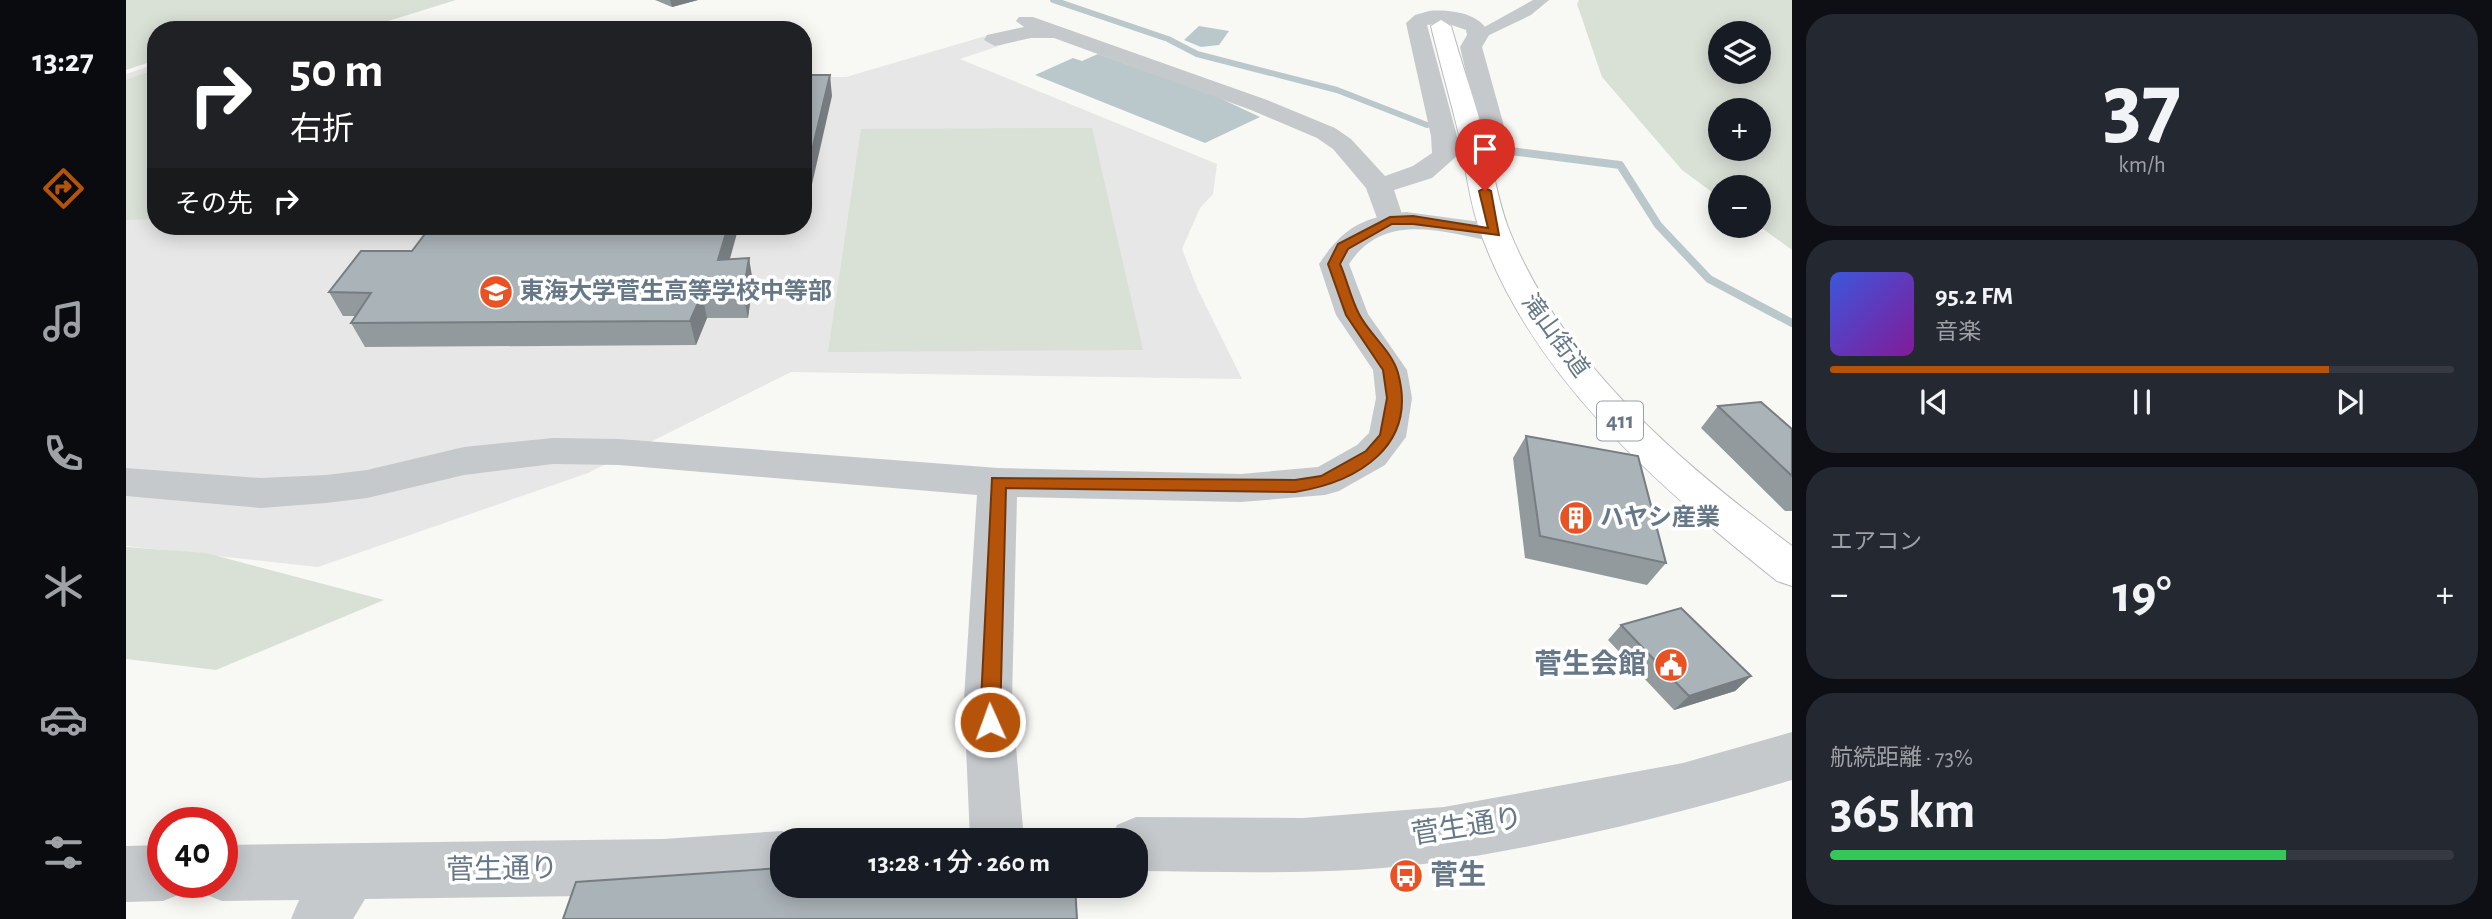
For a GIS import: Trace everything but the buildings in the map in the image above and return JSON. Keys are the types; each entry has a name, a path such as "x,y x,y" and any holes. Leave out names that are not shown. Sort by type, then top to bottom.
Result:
{"highway":[{"name":"滝山街道","path":"1436,12 1495,233 1524,297 1559,346 1630,433 1663,466 1792,569"}],"street":[{"path":"1475,150 1496,144 1471,47 1478,34 1526,12 1542,0"},
{"path":"1379,186 1420,174 1435,166 1445,155 1444,136 1416,23 1428,16 1457,19 1476,27 1478,34"},
{"path":"1026,21 1310,125 1342,144 1379,186 1390,220"},
{"path":"995,40 1031,32 1056,32"},
{"path":"126,482 261,492 326,489 367,484 464,461 553,451 620,452 998,482 1295,486 1325,481 1371,455 1387,437 1394,398 1390,370 1352,315 1334,264 1343,247 1390,220 1413,220 1495,233"},
{"path":"996,828 988,699 998,482"},
{"name":"菅生通り","path":"1148,844 1303,845 1444,834 1683,788 1792,756"},
{"name":"菅生通り","path":"238,873 663,866 770,859"},
{"path":"126,874 147,873"},
{"path":"320,919 349,873"}],"shaded area":[{"path":"126,0 456,0 388,21 147,21 147,63 126,70"},
{"path":"1579,0 1792,0 1792,250 1771,235 1771,175 1708,175 1708,189 1682,170 1602,77 1577,4"},
{"path":"1199,26 1229,31 1219,45 1201,47 1184,40"},
{"path":"989,35 1005,44 960,59 1217,164 1213,194 1200,208 1182,249 1198,290 1242,379 791,372 588,473 318,567 126,546 126,74 147,67 147,235 812,235 812,77 846,77"},
{"path":"1098,54 1211,94 1260,117 1205,143 1035,75 1073,58 1082,61"},
{"path":"147,72 147,219 126,220 126,80"},
{"path":"1092,128 1143,350 828,352 861,129"},
{"path":"126,547 206,553 384,600 216,670 126,659"}],"waterway":[{"path":"1053,0 1168,39 1197,54 1337,90 1427,125"},
{"path":"1510,151 1620,165 1658,225 1709,279 1792,323"}],"place":[{"name":"東海大学菅生高等学校中等部","path":"496,292"},
{"name":"ハヤシ産業","path":"1576,518"},
{"name":"菅生会館","path":"1671,665"},
{"name":"菅生","path":"1406,876"}],"route":[{"path":"990,722 988,699 998,482 1241,488 1295,486 1325,481 1351,467 1371,455 1387,437 1394,398 1390,370 1352,315 1334,264 1343,247 1354,238 1390,220 1413,220 1495,233 1485,191"}]}
